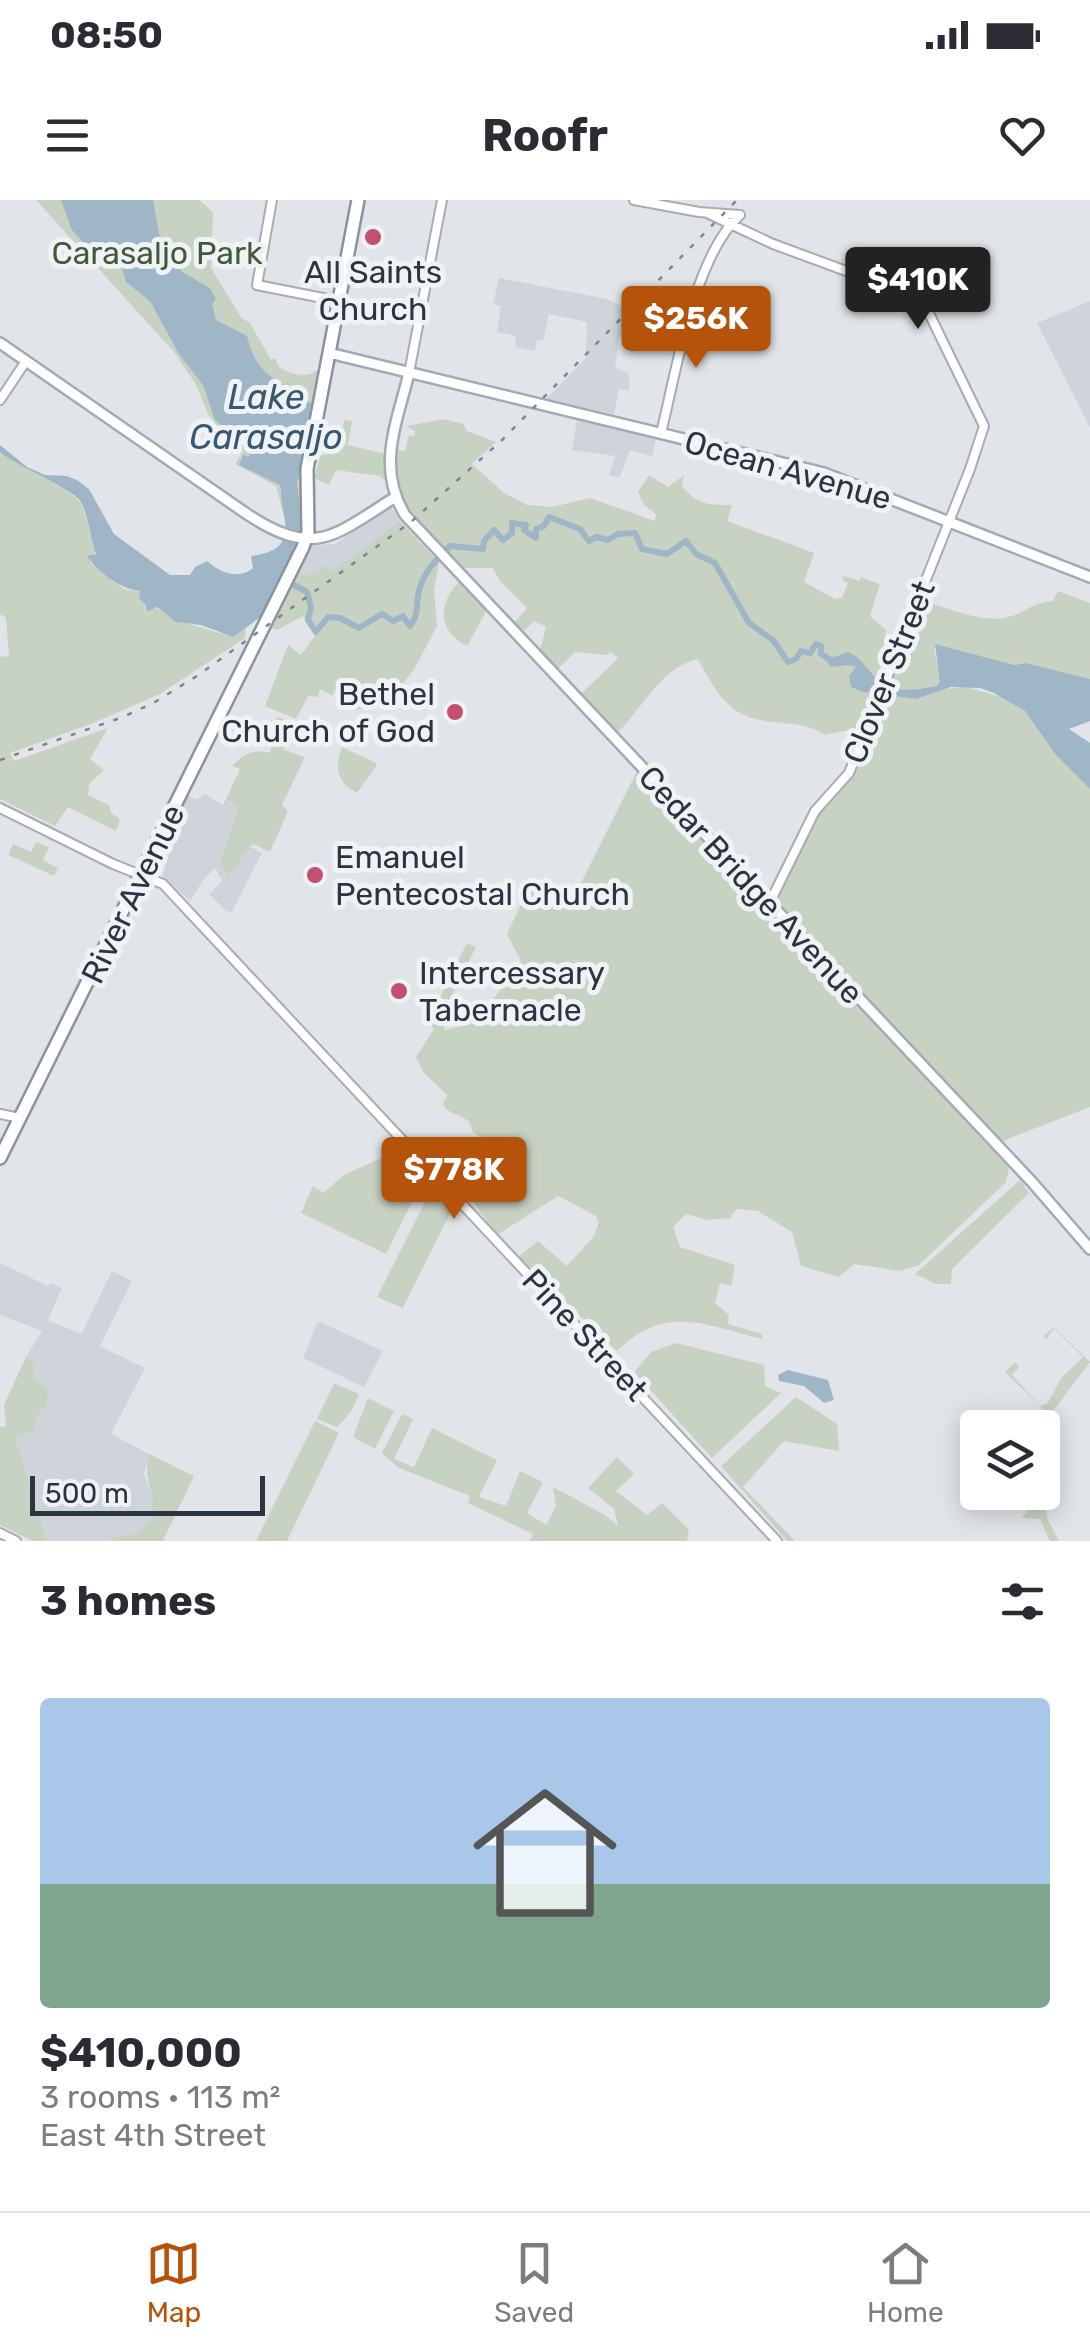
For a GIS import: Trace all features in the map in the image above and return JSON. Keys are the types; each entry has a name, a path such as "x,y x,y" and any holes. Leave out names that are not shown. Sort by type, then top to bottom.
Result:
{"highway":[{"path":"306,538 308,469 358,200"},
{"name":"River Avenue","path":"0,1158 306,538"}],"main road":[{"path":"0,342 244,512 283,534 306,538 331,537 394,498 388,456 409,373"},
{"name":"Ocean Avenue","path":"329,353 824,473 1090,577"},
{"name":"Cedar Bridge Avenue","path":"394,498 411,522 769,904 1032,1182 1046,1192 1090,1246"}],"street":[{"path":"272,200 257,285 338,300"},
{"path":"409,373 442,200"},
{"path":"634,200 740,215 730,224 694,299 661,433"},
{"path":"707,213 709,200"},
{"path":"707,213 730,224"},
{"name":"Clover Street","path":"730,224 922,298 984,426 849,773 815,811 769,904"},
{"path":"0,400 26,360"},
{"name":"Pine Street","path":"0,808 163,884 778,1541"},
{"path":"0,1114 20,1118"},
{"path":"0,1533 16,1541"}],"shaded area":[{"path":"499,278 607,299 633,312 619,337 615,368 629,373 629,390 619,389 614,414 546,399 586,358 587,322 549,314 543,340 537,340 535,351 515,347 516,336 497,332 501,306 493,304"},
{"path":"1090,301 1090,428 1037,323"},
{"path":"577,420 656,439 652,456 630,450 620,477 609,476 615,456 572,450"},
{"path":"391,507 400,521 332,571 317,576 298,573 311,546 335,544"},
{"path":"204,793 223,805 229,800 238,805 219,864 227,876 251,847 262,853 232,912 209,894 222,881 215,868 190,901 162,876 167,861 154,855 184,794 198,800"},
{"path":"0,1263 48,1286 50,1283 62,1288 48,1320 81,1334 112,1271 132,1281 100,1346 145,1368 111,1434 149,1454 144,1474 155,1504 152,1520 135,1533 110,1541 47,1541 15,1437 34,1378 35,1363 26,1357 42,1331 0,1315"},
{"path":"318,1321 383,1351 364,1387 303,1358"}],"green space":[{"name":"Lake Carasaljo","path":"36,200 199,200 213,212 211,268 271,360 275,358 279,367 301,375 321,366 305,525 301,532 287,528 276,486 235,464 243,451 229,441 208,414 195,383 174,352"},
{"path":"443,419 463,424 467,431 496,442 472,464 504,493 527,505 552,507 590,498 655,521 656,514 644,505 638,492 649,475 668,487 684,475 682,486 693,497 710,504 732,505 727,521 814,553 804,582 835,599 842,598 848,583 842,580 844,576 880,584 870,616 886,630 879,679 887,684 921,600 976,617 998,619 1053,601 1058,591 1090,603 1090,679 1026,663 1014,665 934,648 941,682 937,686 900,691 890,688 874,693 916,699 939,689 966,687 1009,699 1025,711 1055,754 1090,789 1090,1107 995,1144 769,904 815,811 840,786 883,695 873,694 859,728 825,735 814,729 740,713 720,695 697,659 661,681 615,735 580,695 618,658 611,652 575,652 558,669 540,650 546,627 534,621 524,631 514,623 527,608 499,580 493,568 463,568 415,517 399,492 380,476 336,470 329,485 314,478 321,454 327,455 332,439 341,439 344,420 352,421 348,445 393,456 395,449 405,451 409,435 414,436 415,431 407,426"},
{"path":"0,452 76,498 95,551 90,562 124,589 143,592 146,613 156,608 182,622 230,636 246,627 245,638 160,694 10,753 14,761 108,728 90,759 104,770 89,784 88,795 109,805 111,813 120,819 116,831 68,807 55,826 0,799 0,657 9,656 6,618 0,614"},
{"path":"400,521 439,563 434,591 437,626 415,668 386,706 354,710 343,699 345,695 335,690 332,696 320,689 318,697 308,696 296,719 265,706 288,645 301,655 316,634 303,616 277,630 271,628 298,573 317,575 324,564 332,571"},
{"path":"459,582 487,610 467,646 450,633 444,616 447,599"},
{"path":"277,716 286,721 281,734 284,750 305,757 282,805 288,811 270,852 253,844 228,876 219,865 238,806 229,800 223,806 240,769 232,766 249,753 270,753"},
{"path":"342,747 376,763 357,793 345,785 339,774"},
{"path":"638,769 1009,1168 1006,1182 919,1265 900,1271 854,1264 839,1277 801,1266 792,1232 758,1211 737,1209 730,1218 707,1220 686,1214 673,1227 680,1247 735,1265 731,1286 720,1283 715,1303 729,1315 728,1324 762,1334 762,1339 703,1324 669,1323 635,1336 617,1351 518,1257 538,1241 567,1266 594,1236 599,1222 596,1216 558,1196 497,1235 467,1194 436,1170 448,1150 478,1152 488,1141 473,1132 469,1121 447,1110 443,1104 447,1095 423,1072 416,1057 434,1029 429,1019 467,943 476,947 443,1013 444,1030 476,1023 521,961 507,934 529,887 569,907"},
{"path":"36,842 49,847 43,860 58,868 54,876 8,855 13,844 31,852"},
{"path":"405,1147 427,1172 386,1254 301,1213 313,1186 323,1193 344,1175"},
{"path":"1020,1180 1029,1193 952,1269 951,1284 936,1284 915,1274"},
{"path":"435,1182 455,1203 403,1308 377,1297"},
{"path":"1054,1327 1090,1362 1054,1410 1044,1410 1005,1372 1015,1362 1019,1367 1012,1375 1040,1406 1047,1404 1062,1377 1083,1357 1054,1328 1046,1339 1043,1336"},
{"path":"676,1343 764,1365 765,1386 781,1393 712,1458 634,1372 651,1352"},
{"path":"26,1357 35,1363 34,1378 48,1390 47,1405 38,1414 34,1431 15,1437 47,1541 32,1541 0,1525 0,1427 6,1426 4,1405"},
{"path":"334,1383 359,1394 351,1412 337,1427 317,1419"},
{"path":"796,1397 837,1424 839,1451 784,1441 743,1487 795,1541 787,1541 721,1466"},
{"path":"368,1398 394,1411 375,1449 353,1437"},
{"path":"402,1414 413,1419 394,1459 414,1467 432,1428 497,1460 479,1497 506,1506 520,1471 543,1482 527,1513 546,1525 556,1506 553,1487 618,1526 614,1509 588,1488 617,1457 634,1474 616,1491 647,1515 662,1503 689,1530 687,1541 530,1541 533,1534 468,1503 470,1496 399,1468 382,1453"},
{"path":"315,1421 339,1433 287,1541 256,1541"},
{"path":"149,1454 194,1476 163,1541 110,1541 135,1533 152,1519"},
{"path":"1027,1510 1046,1510 1059,1541 1050,1541 1040,1519 1022,1518"}],"water":[{"name":"Lake Carasaljo","path":"61,200 153,200 160,239 169,260 174,256 182,272 210,288 216,299 212,304 216,320 247,336 264,371 311,404 297,483 301,520 298,545 278,578 263,615 233,637 201,625 176,622 157,607 147,612 139,598 140,591 110,579 87,556 96,554 80,501 0,452 0,445 27,467 45,475 77,480 89,489 114,534 170,575 190,575 207,561 224,572 248,572 253,568 251,556 277,548 284,537 280,485 239,465 243,455 249,456 251,452 230,438 215,420 203,385 179,354 150,301 126,282 120,261 96,256 72,230"},
{"path":"935,644 1014,665 1026,663 1090,679 1090,721 1069,729 1090,743 1090,789 1055,754 1025,711 994,693 980,688 951,687 916,699 863,692 851,687 849,676 856,667 831,667 822,655 835,657 848,652 887,686 919,689 940,682"},
{"path":"788,1370 828,1380 834,1400 824,1403 804,1386 779,1381 778,1375"}],"waterway":[{"path":"273,574 307,592 311,607 308,620 316,632 328,617 340,618 359,628 382,614 393,621 403,616 410,626 422,581 450,546 483,549 484,541 494,530 503,540 512,533 512,523 526,525 524,530 536,538 536,529 544,526 549,517 580,529 589,541 635,533 642,549 667,554 686,541 696,554 715,563 749,623 773,640 788,662 801,651 810,653 816,644 829,659"}],"railway":[{"path":"0,760 155,702 411,522 501,441 737,200"}],"place":[{"name":"All Saints Church","path":"373,237"},
{"name":"Bethel Church of God","path":"455,712"},
{"name":"Emanuel Pentecostal Church","path":"315,875"},
{"name":"Intercessary Tabernacle","path":"399,991"}],"park label":[{"name":"Carasaljo Park","path":"157,253"}]}
